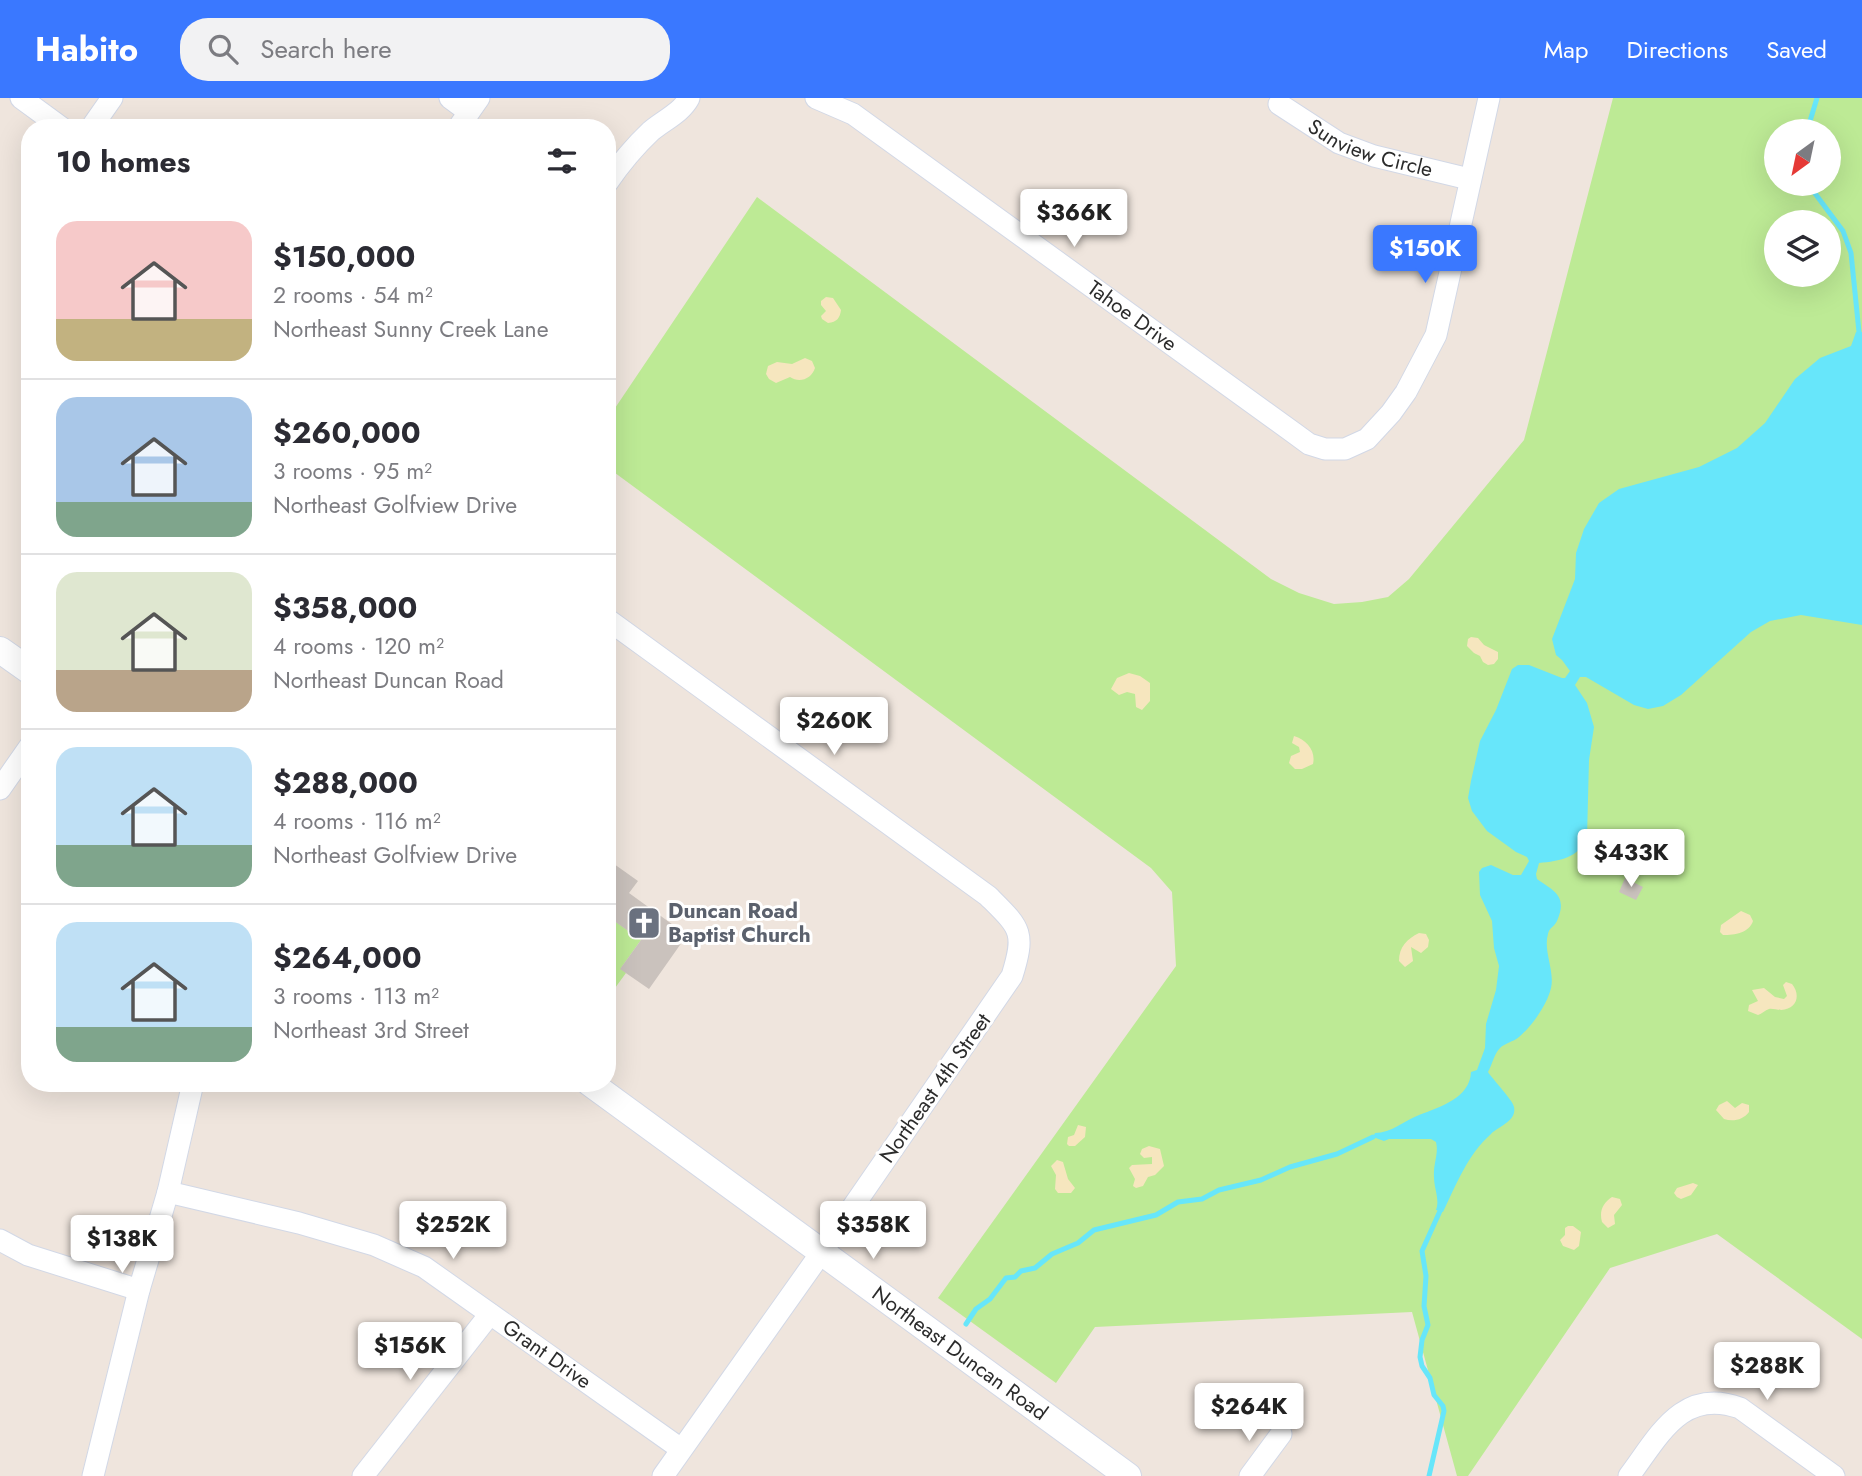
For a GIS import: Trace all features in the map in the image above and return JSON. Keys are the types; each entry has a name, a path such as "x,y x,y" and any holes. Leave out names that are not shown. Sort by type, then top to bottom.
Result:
{"street":[{"path":"21,98 50,119"},
{"path":"97,119 112,98"},
{"path":"450,98 469,112"},
{"name":"Tahoe Drive","path":"816,98 853,114 1309,444 1325,449 1345,449 1367,439 1406,392 1436,334 1469,178"},
{"path":"1469,178 1489,98"},
{"path":"616,172 653,129 693,101"},
{"name":"Sunview Circle","path":"1279,104 1339,143 1374,156 1469,178"},
{"name":"Northeast 4th Street","path":"616,626 988,896 1011,919 1019,933 1020,949 1012,976 663,1476"},
{"path":"0,650 21,665"},
{"path":"0,789 21,759"},
{"path":"93,1476 139,1290 168,1192 191,1092"},
{"name":"Northeast Duncan Road","path":"602,1092 1128,1476"},
{"name":"Grant Drive","path":"168,1192 299,1223 374,1245 424,1267 681,1449"},
{"path":"0,1240 28,1255 139,1290"},
{"path":"363,1476 490,1314"},
{"path":"1629,1476 1671,1421 1686,1409 1702,1403 1722,1402 1740,1408 1833,1476"},
{"path":"1250,1476 1281,1434"}],"green space":[{"path":"1613,98 1862,98 1862,1339 1717,1234 1610,1268 1468,1476 1457,1476 1412,1312 1095,1327 1056,1383 938,1298 1176,966 1172,892 1151,868 616,474 616,407 757,197 1271,579 1299,593 1334,604 1388,597 1409,579 1524,440"},
{"path":"616,922 641,940 621,968 626,973 616,987"}],"sand":[{"path":"826,297 833,298 841,310 834,322 828,323 821,316 826,311 821,301"},
{"path":"805,358 812,361 815,368 805,379 790,377 776,383 766,374 768,366 777,362 792,364"},
{"path":"1471,637 1478,638 1484,645 1498,652 1498,659 1494,664 1483,662 1480,656 1467,646"},
{"path":"1129,673 1150,683 1150,701 1142,710 1136,707 1135,694 1127,692 1119,695 1111,689 1117,678"},
{"path":"1294,736 1307,743 1312,750 1313,764 1302,769 1295,769 1289,763 1291,756 1300,752 1299,747 1292,743"},
{"path":"1741,911 1750,915 1753,921 1751,925 1741,932 1723,935 1720,932 1721,925"},
{"path":"1419,933 1426,934 1428,947 1421,953 1411,947 1413,961 1405,967 1399,961 1400,952 1407,941"},
{"path":"1786,982 1795,988 1797,997 1791,1007 1769,1009 1758,1015 1748,1011 1749,1005 1758,1001 1752,990 1764,988 1775,997 1784,999 1787,996 1783,985"},
{"path":"1727,1101 1735,1108 1742,1103 1749,1105 1749,1112 1738,1120 1724,1119 1716,1110"},
{"path":"1078,1125 1086,1127 1085,1137 1075,1146 1069,1146 1068,1137 1074,1135"},
{"path":"1149,1146 1160,1149 1164,1166 1155,1175 1148,1177 1143,1186 1136,1188 1133,1186 1135,1179 1129,1168 1132,1165 1152,1164 1152,1157 1144,1158 1140,1154 1142,1149"},
{"path":"1057,1160 1063,1162 1068,1179 1075,1188 1071,1193 1058,1193 1055,1189 1056,1175 1051,1166"},
{"path":"1693,1183 1698,1185 1691,1195 1681,1199 1674,1193 1677,1188"},
{"path":"1612,1197 1620,1199 1622,1205 1614,1215 1615,1224 1608,1228 1602,1222 1601,1211"},
{"path":"1568,1226 1581,1232 1579,1246 1574,1250 1563,1246 1560,1240"}],"water":[{"path":"1856,332 1862,332 1862,625 1801,615 1770,621 1751,632 1681,695 1663,706 1648,709 1634,705 1586,677 1580,677 1575,685 1587,703 1594,727 1589,760 1587,838 1579,850 1568,857 1539,863 1536,874 1537,879 1557,895 1561,906 1557,921 1549,930 1547,941 1551,988 1534,1021 1519,1037 1500,1048 1488,1072 1513,1104 1513,1116 1483,1142 1463,1170 1443,1212 1436,1210 1436,1142 1431,1139 1384,1141 1373,1137 1375,1133 1392,1129 1460,1095 1471,1072 1477,1070 1485,1048 1486,1024 1496,990 1499,966 1494,948 1492,921 1480,895 1479,872 1491,865 1513,875 1521,875 1529,861 1487,831 1472,811 1468,798 1480,741 1512,669 1518,665 1529,665 1562,678 1570,671 1556,655 1552,639 1575,579 1576,553 1584,529 1599,503 1619,489 1699,467 1737,448 1765,423 1795,379 1820,358 1851,346"}],"building":[{"name":"Duncan Road Baptist Church","path":"616,865 638,881 629,893 687,935 649,989 620,969 641,940 616,922"},
{"path":"1625,878 1643,887 1636,900 1619,892"}],"waterway":[{"path":"1811,119 1817,98"},
{"path":"1817,196 1843,231 1851,253 1859,332"},
{"path":"966,1324 976,1309 990,1299 1006,1278 1035,1268 1052,1254 1078,1243 1094,1230 1156,1215 1178,1202 1202,1199 1219,1190 1261,1180 1290,1167 1337,1154 1373,1137"},
{"path":"1429,1476 1444,1411 1434,1395 1430,1378 1420,1357 1422,1340 1428,1325 1424,1306 1426,1276 1422,1251 1440,1211"}],"place":[{"name":"Duncan Road Baptist Church","path":"644,923"}]}
